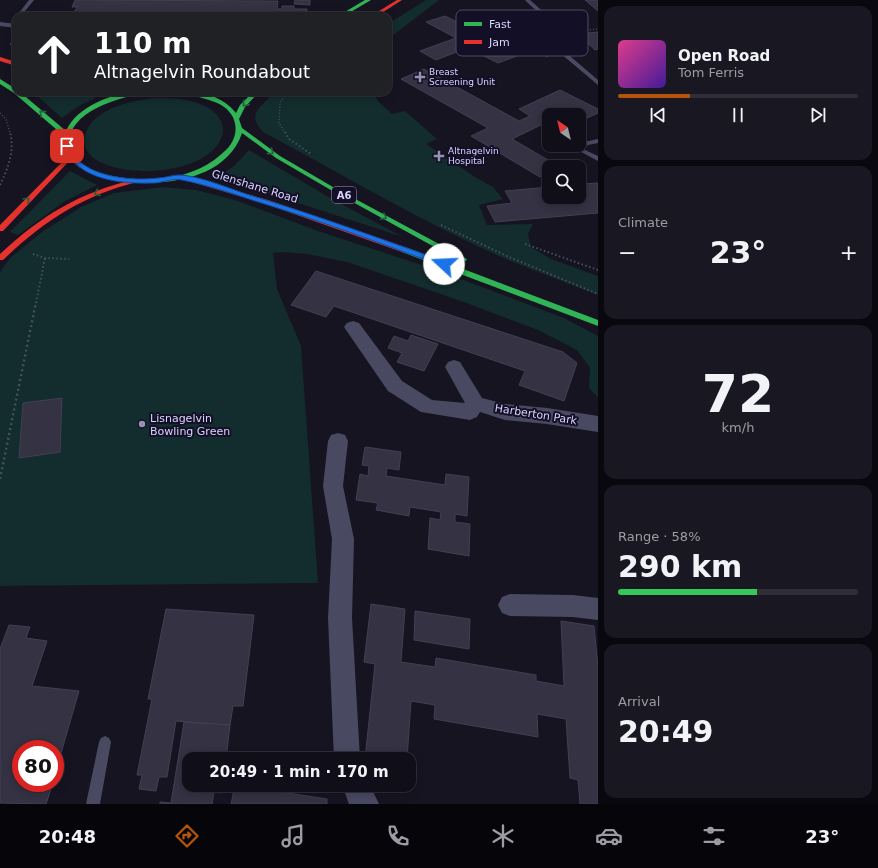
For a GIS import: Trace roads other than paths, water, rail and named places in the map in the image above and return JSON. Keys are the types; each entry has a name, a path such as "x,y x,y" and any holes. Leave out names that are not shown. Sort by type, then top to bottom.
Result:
{"main road":[{"path":"347,12 369,0"},
{"path":"380,12 400,0"},
{"path":"0,59 12,63"},
{"path":"0,81 12,89"},
{"path":"21,96 67,135"},
{"path":"121,96 102,102 86,111 74,123 67,135 67,146 71,156 80,165 95,173 113,179 134,181 157,181 180,177 212,165 233,148 238,138 240,129 237,118 227,106 207,96"},
{"path":"237,118 242,106 252,96"},
{"name":"Glenshane Road","path":"240,129 278,157 331,188 526,294"},
{"path":"0,229 71,156"},
{"name":"Glenshane Road","path":"180,177 305,214 526,294 598,323"},
{"path":"0,258 38,225 74,202 134,181"}],"street":[{"path":"353,327 394,386 428,406 470,412 475,403 454,367"},
{"name":"Harberton Park","path":"475,403 505,412 548,416 598,424"},
{"path":"338,441 333,486 343,539 340,618 347,752"},
{"path":"510,605 573,606 598,609"},
{"path":"358,792 365,804"}],"lane":[{"path":"22,12 32,0"},
{"path":"528,0 538,10"},
{"path":"0,24 12,26"},
{"path":"567,56 598,83"},
{"path":"586,143 598,141"},
{"path":"585,152 598,159"},
{"path":"93,804 105,742"}],"place":[{"name":"Breast Screening Unit","path":"420,77"},
{"name":"Altnagelvin Hospital","path":"439,156"},
{"name":"Lisnagelvin Bowling Green","path":"142,424"}]}
